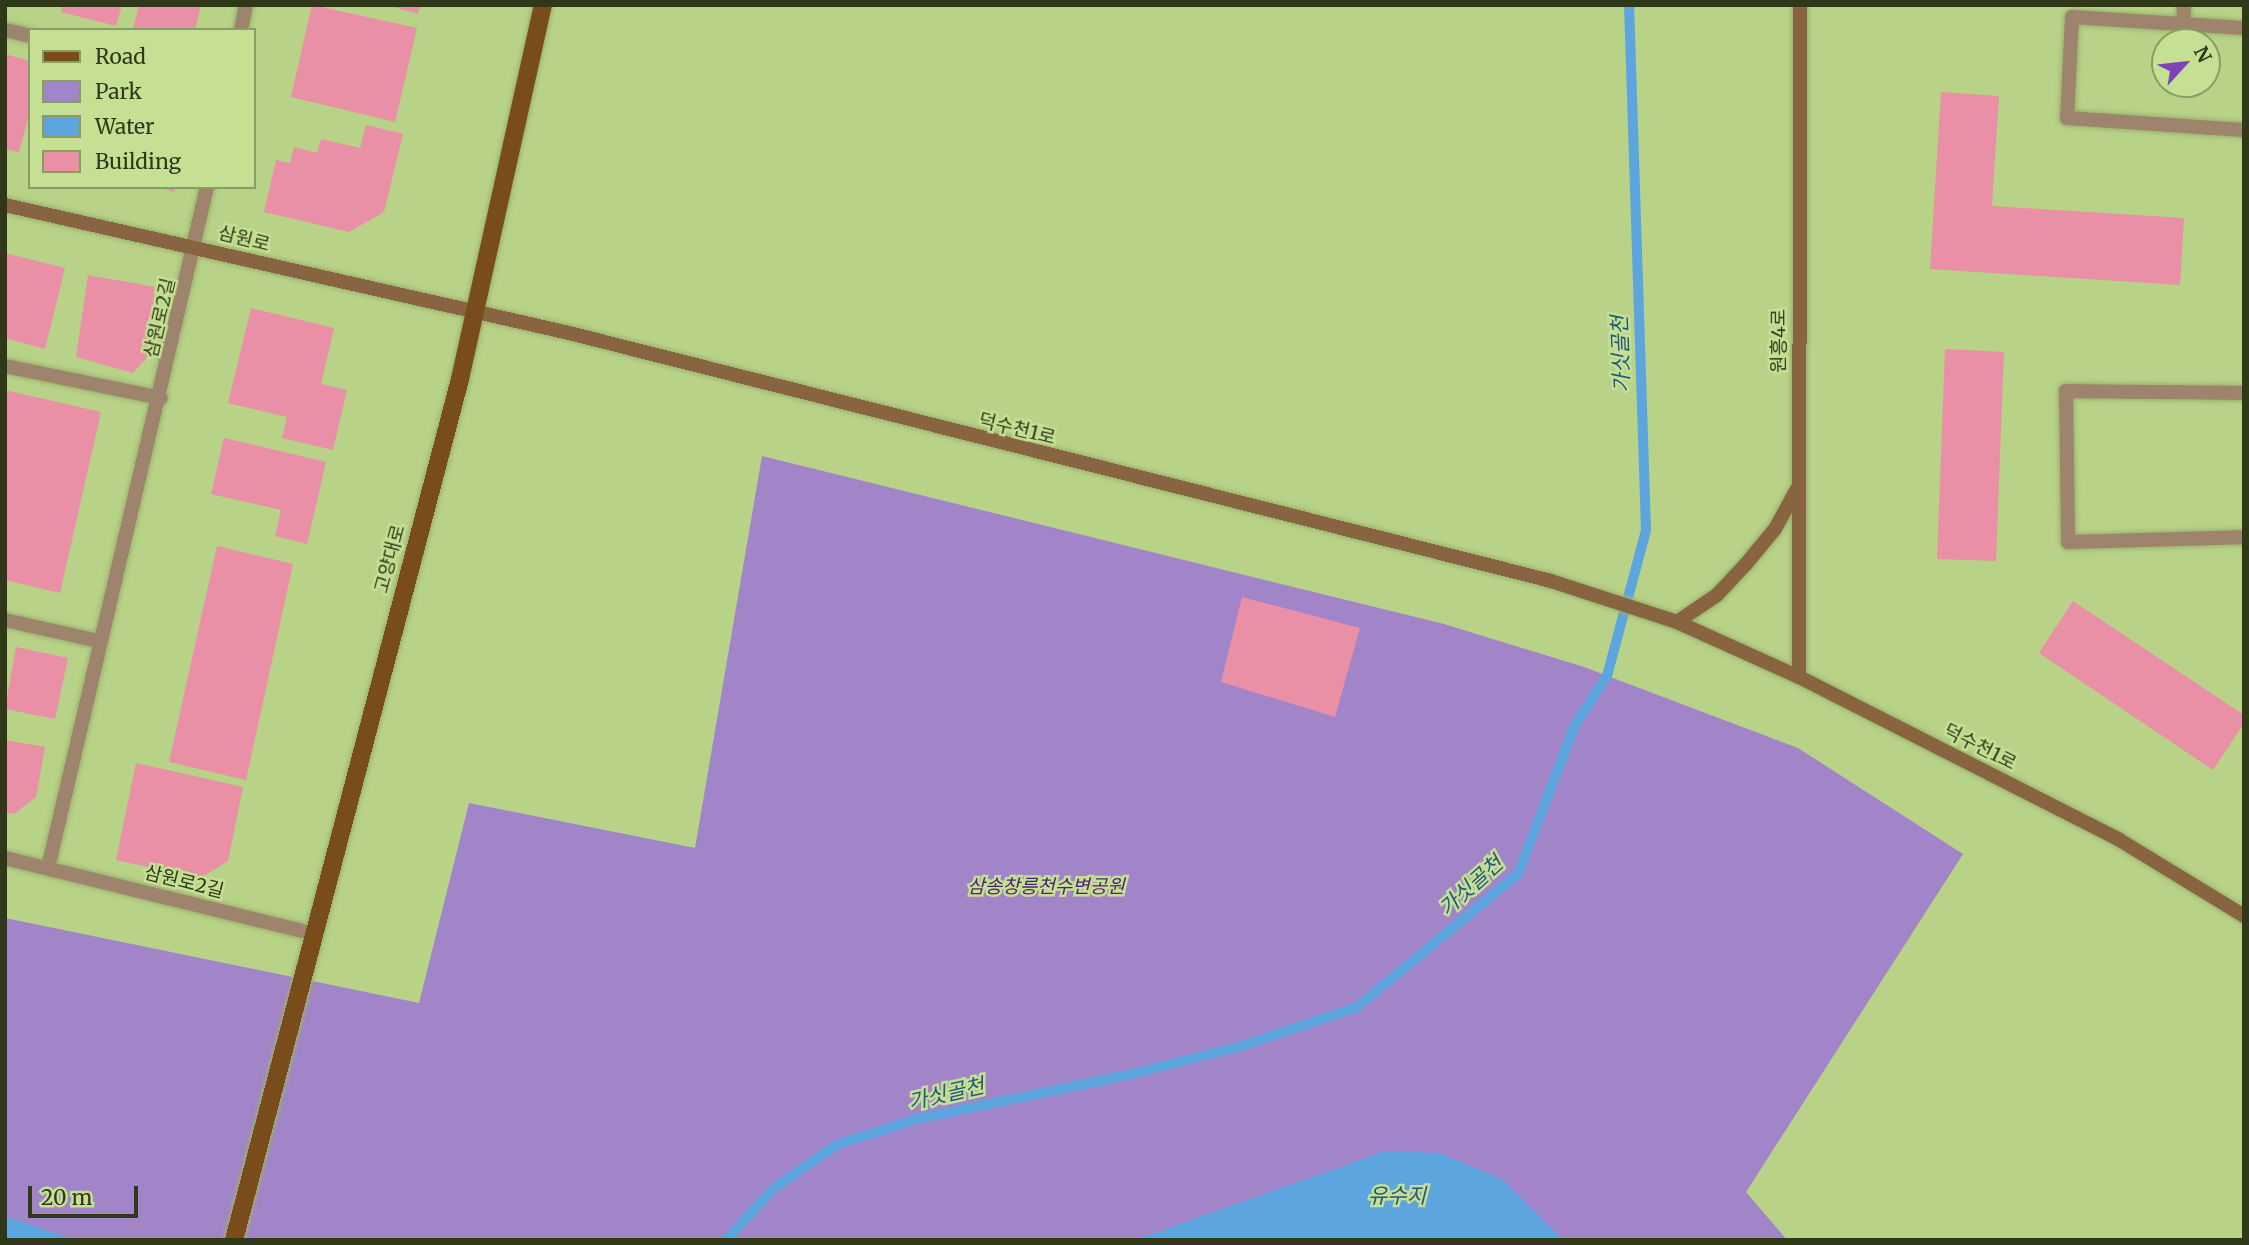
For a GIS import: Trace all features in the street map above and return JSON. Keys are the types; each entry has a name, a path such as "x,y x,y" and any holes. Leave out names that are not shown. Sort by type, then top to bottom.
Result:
{"main road":[{"name":"고양대로","path":"234,1240 474,311 543,5"}],"street":[{"path":"241,28 246,5"},
{"name":"원흥4로","path":"1799,677 1797,487 1800,5"},
{"path":"2183,5 2183,25"},
{"path":"2244,28 2072,17 2067,118 2244,130"},
{"path":"5,30 28,36"},
{"name":"삼원로2길","path":"48,868 99,641 162,398 207,189"},
{"name":"삼원로","path":"5,205 474,311"},
{"name":"덕수천1로","path":"474,311 1551,581 1684,626 1799,677 2118,839 2244,916"},
{"path":"5,366 162,398"},
{"path":"2244,393 2066,391 2068,542 2244,537"},
{"path":"1684,626 1717,595 1775,529 1797,487"},
{"path":"5,620 99,641"},
{"name":"삼원로2길","path":"5,858 312,933"}],"green space":[{"name":"삼송창릉천수변공원","path":"762,456 1444,624 1584,667 1798,748 1963,854 1746,1192 1787,1240 5,1240 5,918 419,1003 469,803 695,848"}],"water":[{"name":"유수지","path":"1385,1151 1439,1153 1502,1179 1563,1240 1135,1240"},
{"path":"5,1216 75,1240 5,1240"}],"building":[{"path":"63,5 122,5 116,26 61,12"},
{"path":"139,5 201,5 195,28 133,28"},
{"path":"312,5 417,28 395,122 291,97"},
{"path":"386,5 420,5 418,14"},
{"path":"5,54 28,60 28,118 19,152 5,149"},
{"path":"1941,92 1999,96 1992,206 2184,218 2180,285 1930,269"},
{"path":"366,125 403,134 384,212 349,232 264,212 276,160 290,163 294,147 317,153 321,139 360,148"},
{"path":"5,253 65,268 45,349 5,338"},
{"path":"88,275 155,287 148,356 133,373 76,357"},
{"path":"251,308 334,328 321,384 347,390 333,450 282,438 287,417 228,403"},
{"path":"1945,349 2004,352 1996,561 1937,559"},
{"path":"5,390 101,412 60,593 5,580"},
{"path":"224,438 326,462 307,544 275,536 281,510 211,494"},
{"path":"217,546 293,564 246,780 169,762"},
{"path":"1242,597 1360,628 1335,717 1221,682"},
{"path":"2073,601 2244,715 2244,723 2213,770 2039,653"},
{"path":"16,647 68,658 55,719 5,709"},
{"path":"5,740 45,747 36,797 14,814 5,812"},
{"path":"136,763 243,787 228,861 200,878 116,860"}],"waterway":[{"name":"가싯골천","path":"726,1240 773,1189 836,1145 917,1119 1132,1074 1242,1046 1357,1007 1518,874 1575,725 1607,676 1646,530 1629,5"}]}
